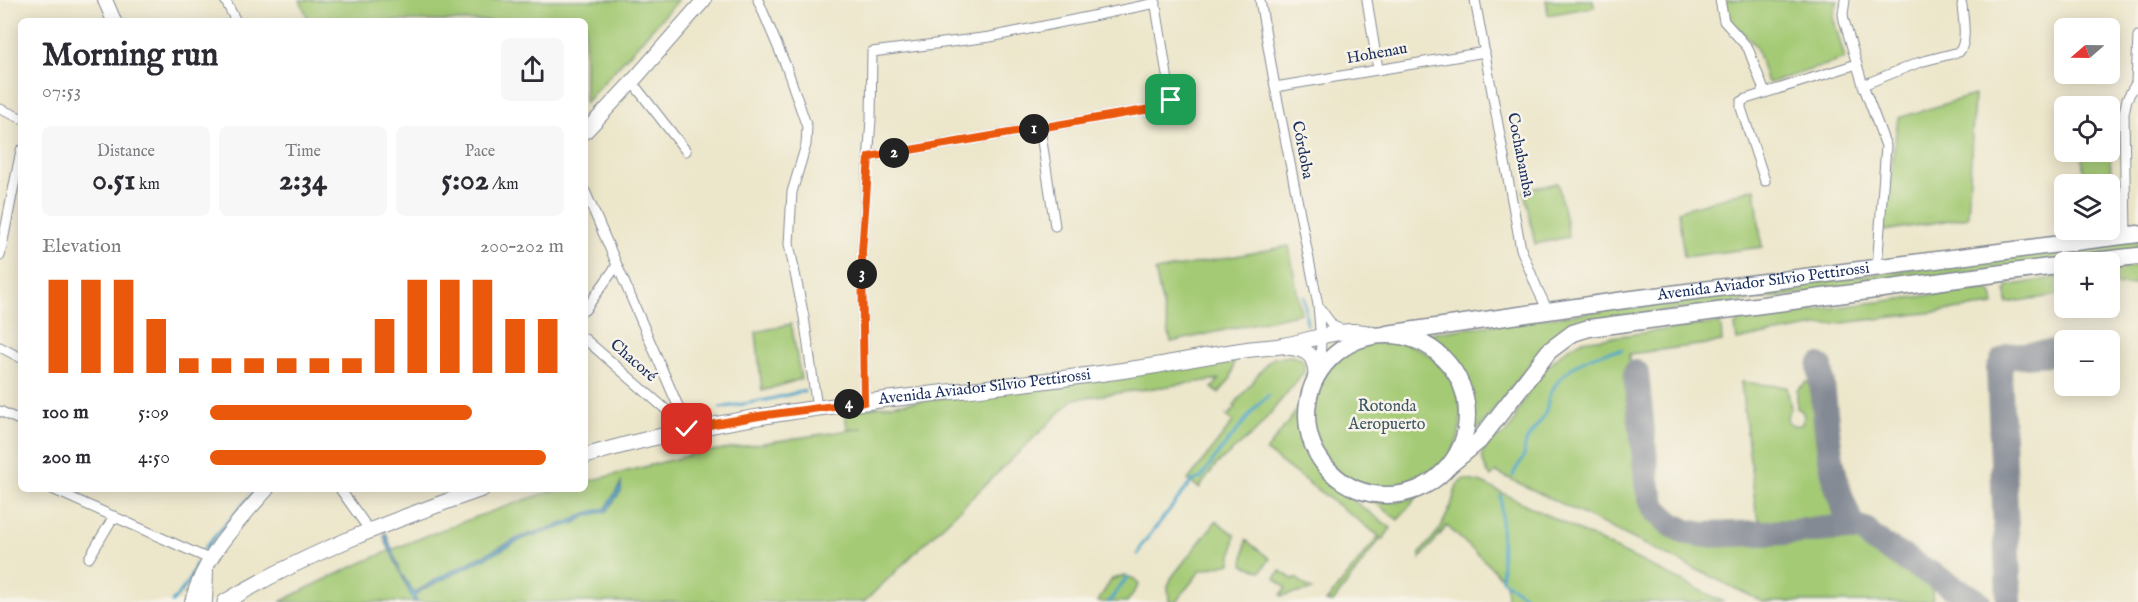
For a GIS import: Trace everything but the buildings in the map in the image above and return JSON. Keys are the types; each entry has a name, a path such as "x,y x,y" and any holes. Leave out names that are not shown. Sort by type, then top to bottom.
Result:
{"highway":[{"name":"Avenida Aviador Silvio Pettirossi","path":"1380,334 2132,234"},
{"path":"2120,258 2138,256"},
{"name":"Avenida Aviador Silvio Pettirossi","path":"1451,464 1479,441 1549,351 1573,333 1589,328 2054,266"},
{"path":"1380,334 1417,340 1436,351 1451,365 1461,384 1467,404 1467,425 1462,446 1451,464 1430,483 1414,491 1396,495 1378,495 1344,482 1329,470 1318,455 1310,437 1307,418 1309,399 1318,375 1340,349 1357,340 1380,334"}],"main road":[{"path":"588,129 633,82 704,0"},
{"path":"107,1 113,18"},
{"name":"Avenida Aviador Silvio Pettirossi","path":"588,455 687,429 817,408 1158,365 1281,346 1321,336 1364,332 1380,334"},
{"name":"Avenida Aviador Silvio Pettirossi","path":"1281,346 1302,348 1309,353 1318,375"},
{"path":"192,602 208,561 265,492"},
{"path":"225,602 291,564 474,492"},
{"path":"205,602 208,561"}],"street":[{"path":"225,0 234,18"},
{"path":"758,0 786,66 807,127 806,145 792,192 789,244 804,317 817,408"},
{"name":"Córdoba","path":"1260,0 1318,305 1321,336 1318,375"},
{"path":"1367,0 1378,69"},
{"name":"Cochabamba","path":"1475,0 1521,249 1536,288 1548,310"},
{"path":"1719,0 1724,21 1748,48 1765,93"},
{"path":"1845,0 1843,14 1857,64 1886,146 1877,267"},
{"path":"864,402 862,252 873,51 990,37 1155,2 1171,100 1168,106 869,157"},
{"path":"1863,85 1920,62 1959,52 1963,41 1962,5"},
{"path":"2132,234 2124,113 2127,99 2136,83 2138,36"},
{"name":"Hohenau","path":"1275,87 1485,52"},
{"path":"1765,181 1741,102 1857,64"},
{"path":"633,82 686,151"},
{"path":"0,109 18,117"},
{"path":"1040,128 1055,226"},
{"path":"0,256 18,165"},
{"path":"588,198 687,429"},
{"path":"588,306 617,265"},
{"name":"Córdoba","path":"1318,305 1333,326 1350,333"},
{"name":"Chacoré","path":"588,342 687,429"},
{"path":"0,347 18,356"},
{"path":"0,411 18,420"},
{"path":"59,492 208,561"},
{"path":"342,492 370,531"},
{"path":"89,558 114,516"}],"green space":[{"path":"300,0 678,0 588,100 588,18 308,18"},
{"path":"1546,0 1593,0 1594,7 1548,15"},
{"path":"1725,0 1838,0 1833,17 1845,59 1769,83 1766,80 1756,46 1733,23 1728,15"},
{"path":"1974,95 1968,217 1883,231 1898,118"},
{"path":"2083,162 2110,162 2111,174 2083,174"},
{"path":"1558,183 1569,237 1535,244 1524,190"},
{"path":"1755,188 1762,247 1684,257 1678,211"},
{"path":"2138,239 2138,250 2120,252 2054,252 2054,261 1585,322 1560,331 1550,339 1472,437 1472,404 1470,389 1464,376 1447,353 1418,335"},
{"path":"1289,246 1301,313 1171,342 1155,271"},
{"path":"2138,266 2138,284 2120,286 2120,268"},
{"path":"2054,278 2054,296 2007,303 2008,286"},
{"path":"1985,288 1992,294 1994,305 1817,326 1737,340 1735,326 1739,320"},
{"path":"1717,323 1721,326 1722,342 1629,354 1630,395 1643,508 1673,531 1709,541 1856,538 1931,584 1933,602 1763,602 1496,472 1491,477 1489,475 1484,465 1485,448 1509,430 1520,407 1539,378 1554,360 1572,346 1582,341"},
{"path":"791,324 801,379 762,391 756,332"},
{"name":"Rotonda Aeropuerto","path":"1387,342 1415,347 1440,363 1456,388 1461,416 1456,444 1440,469 1415,485 1387,490 1359,485 1334,469 1318,444 1313,416 1318,388 1334,363 1359,347"},
{"path":"1291,356 1304,362 1304,372 1255,432 1216,465 1199,488 1188,480 1233,422 1225,414 1228,416 1236,407 1234,406 1238,400 1268,362 1274,358"},
{"path":"1233,359 1234,362 1231,378 1219,393 1212,388 1220,379 1074,399 864,602 280,602 412,541 549,492 588,492 588,481 698,453 863,428 847,429 845,411"},
{"path":"1741,382 1787,387 1791,409 1787,419 1794,425 1802,424 1804,416 1797,408 1797,390 1807,382 1814,387 1828,482 1840,513 1839,516 1766,523 1759,519 1756,511"},
{"path":"1301,405 1306,443 1320,469 1330,481 1354,501 1391,528 1333,602 1326,602 1379,536 1266,451"},
{"path":"1464,479 1482,483 1724,602 1507,602 1506,583 1447,526 1420,559 1420,553 1440,529 1451,506 1457,485"},
{"path":"1418,496 1398,520 1372,500 1397,502"},
{"path":"1216,521 1235,535 1231,563 1201,570 1176,602 1169,602 1168,586 1172,577"},
{"path":"1246,540 1270,559 1261,571 1243,565"},
{"path":"1280,571 1294,580 1296,578 1312,590 1282,596 1286,588 1275,578"},
{"path":"1125,576 1135,579 1139,585 1127,602 1097,602 1112,579"}],"water":[{"path":"621,483 621,491 607,511 586,516 575,523 525,538 422,590 415,596 417,602 414,602 385,540 386,533 401,573 414,593 440,577 518,538 606,508"}],"waterway":[{"path":"1304,297 1307,325"},
{"path":"1513,476 1524,456 1526,442 1544,416 1550,394 1556,384 1580,362 1600,354 1622,350"},
{"path":"720,408 804,391"},
{"path":"1138,554 1142,545 1192,481 1201,478 1257,406 1269,395"},
{"path":"204,549 254,492"},
{"path":"1501,496 1502,580 1534,602"},
{"path":"172,602 188,583 196,564"},
{"path":"1109,602 1127,577"}],"taxiway":[{"path":"2009,602 1999,369 2003,361 2010,356 2054,353"},
{"path":"1820,367 1833,470 1838,490 1854,527"},
{"path":"1636,373 1648,489 1655,509 1671,524 1686,532 1705,535 1841,528 1865,530 1872,539 1978,602"}],"route":[{"path":"687,429 759,416 864,402 862,252 869,157 1168,106 1171,100"}]}
